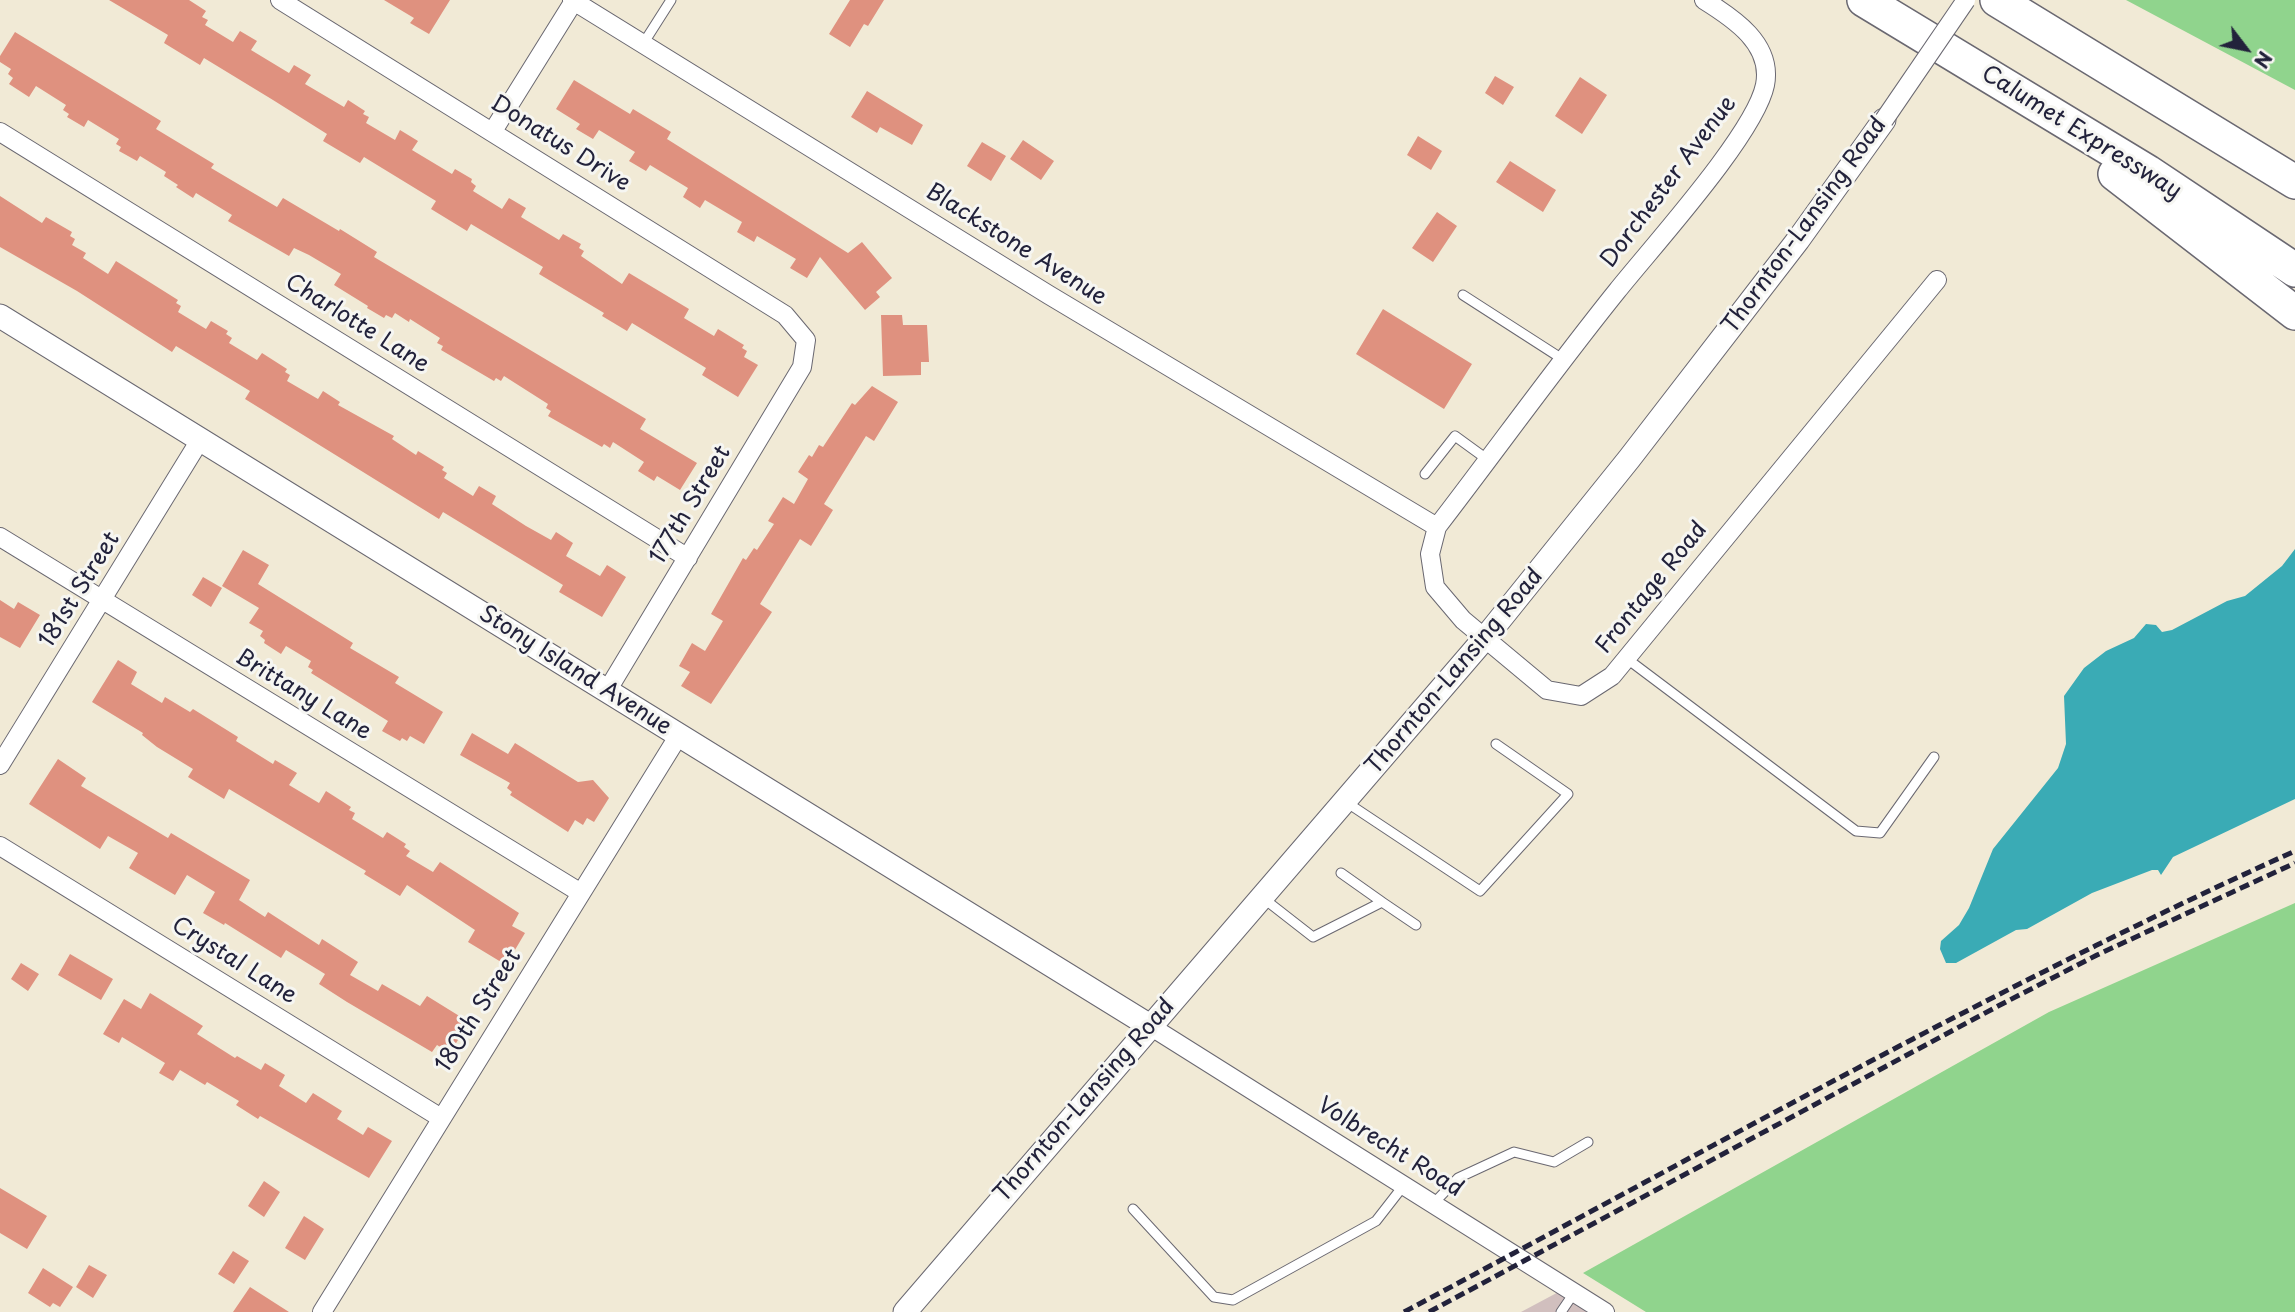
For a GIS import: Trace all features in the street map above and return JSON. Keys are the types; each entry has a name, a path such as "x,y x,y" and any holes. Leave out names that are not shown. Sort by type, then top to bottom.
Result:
{"highway":[{"name":"Calumet Expressway","path":"1864,0 2148,172 2295,270"},
{"path":"1997,0 2295,183"},
{"path":"1985,74 2295,313"},
{"path":"2212,134 2295,193"}],"street":[{"name":"Donatus Drive","path":"280,0 785,315 806,340"},
{"name":"Dorchester Avenue","path":"1614,294 1732,146 1755,111 1766,83 1761,53 1752,38 1728,15 1704,0"},
{"name":"Thornton-Lansing Road","path":"905,1312 1485,638 1629,459 1798,240 1966,0"},
{"path":"493,131 573,1"},
{"name":"Blackstone Avenue","path":"573,1 1049,295 1437,527"},
{"name":"Charlotte Lane","path":"0,132 688,558"},
{"name":"Frontage Road","path":"1614,294 1437,527 1430,554 1436,587 1463,620 1547,690 1581,696 1612,676 1937,280"},
{"name":"Stony Island Avenue","path":"0,316 1150,1026"},
{"name":"177th Street","path":"607,691 802,367 806,340"},
{"name":"181st Street","path":"0,765 200,440"},
{"name":"Brittany Lane","path":"0,537 581,893"},
{"name":"180th Street","path":"322,1312 679,735"},
{"name":"Crystal Lane","path":"0,846 442,1118"},
{"name":"Volbrecht Road","path":"1150,1026 1605,1312"}],"lane":[{"path":"643,44 671,0"},
{"path":"1463,295 1564,360"},
{"path":"1425,474 1455,436 1488,460"},
{"path":"1626,659 1856,831 1880,833 1934,757"},
{"path":"1346,802 1480,891 1568,794 1496,744"},
{"path":"1340,873 1416,925"},
{"path":"1263,898 1313,937 1382,902"},
{"path":"1433,1204 1458,1178 1514,1152 1553,1163 1588,1142"},
{"path":"1133,1209 1214,1297 1233,1300 1377,1221 1404,1185"},
{"path":"1561,1312 1574,1293"}],"shaded area":[{"path":"1566,1288 1605,1312 1521,1312"}],"green space":[{"path":"2126,0 2295,0 2295,90"},
{"path":"2295,903 2295,1312 1646,1312 1583,1273 2049,1012"}],"water":[{"path":"2295,549 2295,799 2173,857 2161,875 2158,870 2152,870 2092,893 2027,929 2016,930 1956,963 1946,963 1940,949 1941,941 1959,925 1969,908 1993,849 2058,768 2066,744 2064,696 2084,668 2106,651 2134,638 2146,624 2156,625 2162,632 2172,630 2227,601 2245,596 2282,566"}],"building":[{"path":"109,0 189,0 206,11 202,17 208,20 205,25 233,42 240,31 257,41 251,50 289,73 294,65 311,75 305,84 344,107 348,100 365,111 363,114 369,117 366,123 395,140 400,130 418,141 412,150 452,174 455,169 472,179 471,182 476,186 473,191 502,209 509,198 526,208 521,217 559,240 563,234 581,244 579,248 584,251 581,256 622,284 629,273 689,309 684,318 714,336 718,329 744,345 742,348 747,351 744,357 758,365 738,397 702,375 706,368 632,323 627,331 602,316 604,313 539,274 543,267 471,224 467,231 431,209 436,201 364,157 360,163 323,141 327,134 204,58 200,65 164,43 168,35"},
{"path":"384,0 450,0 429,34 410,23 414,18"},
{"path":"850,0 884,0 868,26 864,24 850,47 829,34"},
{"path":"15,32 161,121 156,129 214,164 211,168 277,207 283,198 339,231 340,229 377,252 374,257 646,419 640,429 697,463 680,490 657,476 654,481 638,471 644,462 613,442 610,448 604,444 602,447 548,416 551,411 546,408 548,404 504,376 501,381 496,378 494,381 441,350 443,346 437,343 440,338 410,319 409,322 395,313 392,318 386,315 384,318 367,308 368,306 334,285 341,274 294,248 289,256 228,221 232,215 196,193 193,198 176,187 178,185 164,176 166,172 140,156 137,161 119,151 121,147 116,144 119,139 88,120 84,127 67,117 69,114 63,110 66,105 36,86 29,97 9,84 13,78 8,74 11,69 0,62 0,56"},
{"path":"1495,76 1514,87 1503,105 1485,93"},
{"path":"1580,77 1607,95 1582,134 1555,116"},
{"path":"574,80 630,114 633,109 671,132 667,139 848,253 862,242 892,278 876,292 880,297 865,310 820,257 807,278 790,268 796,259 757,236 754,242 737,232 742,222 705,200 700,208 683,197 688,188 650,165 646,171 629,161 635,152 599,130 593,139 576,129 580,124 556,109"},
{"path":"867,91 923,125 912,145 880,127 877,133 851,117"},
{"path":"1418,136 1442,151 1431,170 1407,155"},
{"path":"1023,140 1054,161 1041,180 1010,159"},
{"path":"982,142 1006,156 991,181 967,166"},
{"path":"1510,161 1556,190 1543,212 1496,182"},
{"path":"0,196 42,223 46,217 72,232 70,236 75,239 72,245 86,253 83,258 108,274 116,261 178,300 176,303 181,306 178,312 206,329 211,321 228,331 226,334 232,338 229,343 257,360 262,353 287,369 285,372 290,375 287,381 318,399 323,391 340,402 338,405 394,436 392,439 416,455 418,451 444,467 442,470 447,473 444,478 473,496 479,486 496,496 492,504 526,526 551,540 556,532 573,543 566,556 600,576 607,565 626,577 602,617 559,592 563,585 443,512 439,519 245,399 250,391 176,346 172,352 77,291 0,247"},
{"path":"1437,212 1457,226 1433,262 1412,248"},
{"path":"1383,309 1472,364 1444,409 1356,354"},
{"path":"881,315 902,315 903,325 927,325 929,362 921,362 921,375 883,376"},
{"path":"872,386 898,402 874,441 866,436 824,504 833,510 811,546 800,539 760,604 772,612 711,704 681,686 690,672 679,666 692,643 705,651 723,621 711,614 743,558 746,560 754,548 757,550 774,524 768,521 783,497 794,504 808,479 798,472 809,455 812,457 819,445 823,447 852,403 855,405"},
{"path":"243,550 269,565 258,584 353,643 350,648 399,677 395,683 443,712 424,744 410,736 407,741 402,738 400,741 382,731 388,721 311,673 313,670 308,667 311,661 286,646 281,654 264,643 265,640 260,636 263,631 249,623 259,608 222,586"},
{"path":"203,577 222,588 211,607 192,595"},
{"path":"0,600 14,609 18,602 40,615 20,648 0,637"},
{"path":"118,660 137,672 131,684 162,703 165,697 190,712 193,709 238,737 236,741 273,764 275,760 297,773 289,785 319,803 326,791 351,807 349,810 355,813 352,819 383,838 387,832 406,844 404,847 410,851 406,856 433,872 440,862 519,913 512,926 525,933 506,965 468,942 475,930 407,885 400,896 364,874 366,871 229,789 224,799 188,777 193,769 157,747 142,735 143,733 92,702"},
{"path":"472,733 508,754 515,743 578,782 593,780 609,798 594,822 587,818 583,825 575,820 568,832 510,795 512,792 507,788 510,783 460,755"},
{"path":"58,759 86,778 81,786 168,838 171,833 250,880 239,900 265,917 268,912 319,945 322,939 358,962 350,975 378,991 382,984 420,1006 427,996 469,1022 450,1053 437,1045 432,1052 347,1002 319,984 325,974 286,950 281,958 225,923 224,925 203,913 215,892 187,875 175,895 129,868 138,853 108,836 100,849 29,804"},
{"path":"70,954 113,979 101,1000 58,975"},
{"path":"21,963 39,974 28,991 11,979"},
{"path":"150,993 203,1026 197,1034 235,1058 237,1056 261,1070 265,1063 285,1075 279,1086 306,1103 313,1093 342,1111 337,1119 363,1135 368,1127 392,1141 369,1178 260,1116 258,1119 236,1105 239,1101 207,1082 205,1085 180,1070 173,1081 159,1073 165,1063 122,1037 119,1043 103,1034 124,999 141,1009"},
{"path":"264,1181 280,1192 264,1217 248,1206"},
{"path":"0,1188 47,1216 27,1249 0,1233"},
{"path":"304,1216 324,1229 305,1260 285,1248"},
{"path":"233,1251 249,1261 234,1284 218,1274"},
{"path":"89,1265 107,1275 93,1298 76,1287"},
{"path":"43,1268 73,1287 60,1307 53,1303 50,1307 28,1293"},
{"path":"250,1287 289,1312 233,1312"}],"railway":[{"path":"1404,1312 1957,1016 2181,904 2295,851"},
{"path":"1429,1312 2000,1005 2097,955 2295,863"}]}
